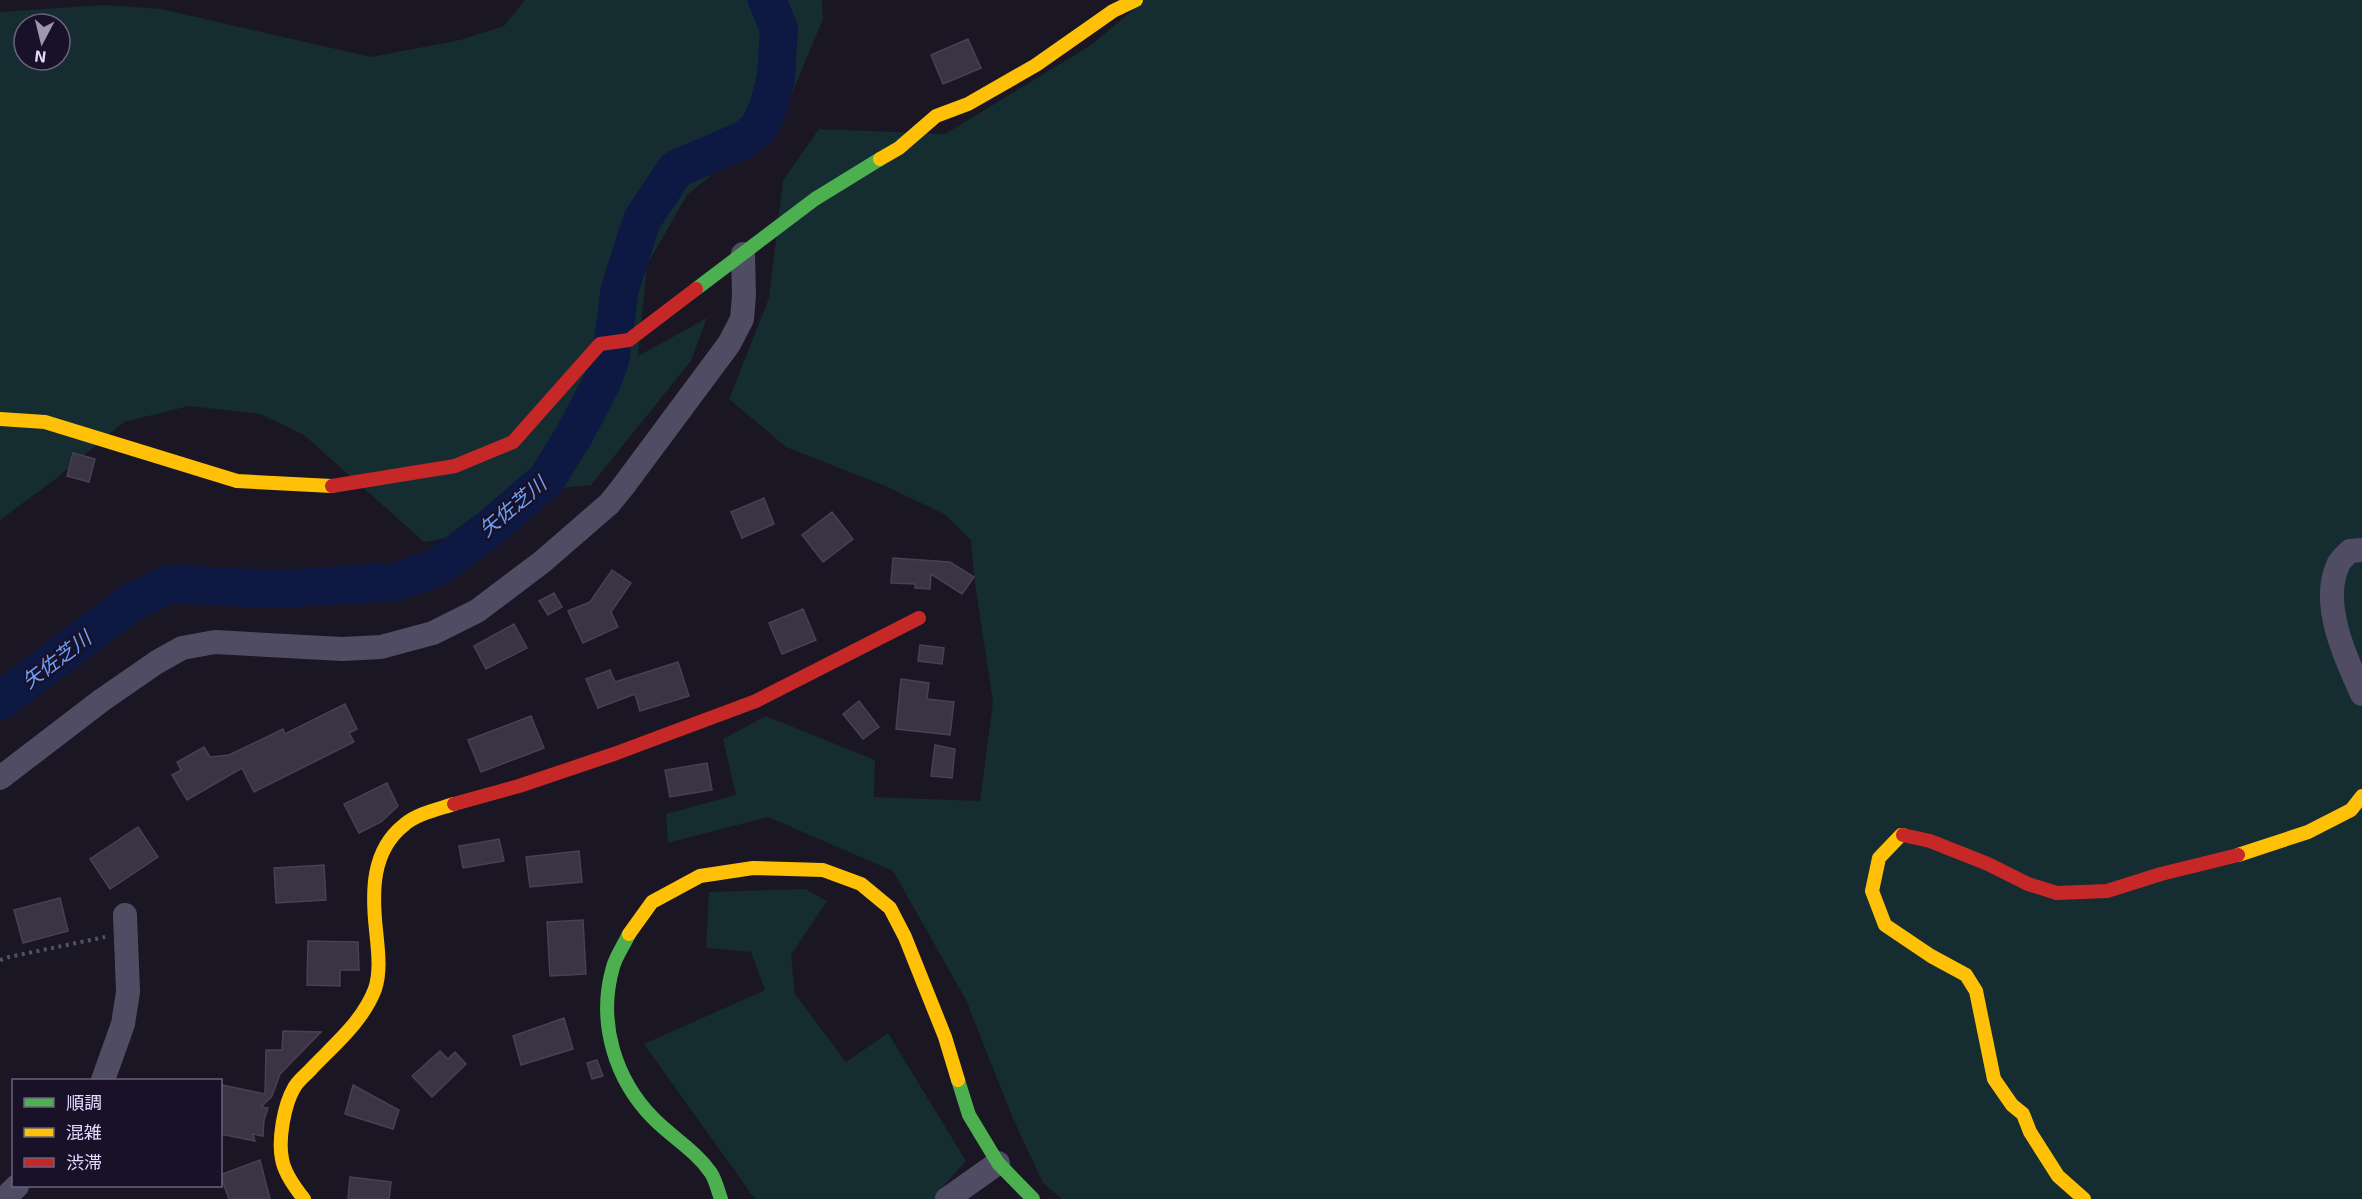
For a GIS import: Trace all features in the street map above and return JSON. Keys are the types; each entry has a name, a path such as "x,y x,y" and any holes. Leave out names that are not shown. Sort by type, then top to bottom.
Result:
{"street":[{"path":"0,419 45,422 237,481 332,486 455,466 513,442 600,344 629,340 815,199 899,148 936,116 968,104 1036,66 1113,11 1136,0"},
{"path":"0,778 102,700 157,662 182,648 215,642 342,649 381,646 433,633 477,611 542,562 609,504 622,488 729,344 742,319 743,254"},
{"path":"2362,550 2350,550 2338,564 2333,585 2332,616 2346,658 2362,694"},
{"path":"304,1199 282,1160 282,1125 294,1088 368,1006 376,986 379,959 373,899 375,875 385,847 404,824 435,810 519,786 614,754 756,701 919,618"},
{"path":"2084,1199 2058,1176 2030,1132 2023,1114 2012,1105 1994,1079 1976,991 1966,975 1931,956 1885,925 1872,891 1879,858 1901,835 1930,841 1988,864 2028,884 2057,893 2107,891 2161,874 2248,853 2308,832 2351,810 2362,796"},
{"path":"722,1199 712,1175 692,1151 654,1119 624,1080 609,1041 608,1001 613,967 629,933 652,902 700,876 753,868 823,870 861,884 890,909 905,937 945,1037 969,1115 998,1163 1033,1199"},
{"path":"103,1079 123,1024 128,992 126,924"},
{"path":"947,1199 998,1163"},
{"path":"4,1199 15,1187"}],"path":[{"path":"0,960 64,947 126,924"}],"green space":[{"path":"525,0 822,0 823,19 782,117 687,195 647,265 638,356 707,318 691,361 591,485 522,492 458,536 424,542 304,435 260,414 189,406 124,422 53,481 0,520 0,12 104,5 161,9 371,57 460,40 504,26"},
{"path":"1145,0 2362,0 2362,1199 1062,1199 1043,1183 1014,1121 966,1000 893,871 768,817 668,843 666,814 736,795 723,739 766,716 875,760 874,797 980,801 993,702 974,577 971,540 944,514 885,486 786,447 729,399 769,298 783,180 819,129 945,134 1091,45"},
{"path":"805,889 827,901 791,955 795,994 846,1062 888,1033 966,1161 941,1189 953,1199 755,1199 644,1044 765,990 751,952 706,948 709,892"}],"building":[{"path":"968,39 981,68 943,84 931,55"},
{"path":"73,453 95,459 89,482 67,476"},
{"path":"764,498 774,524 742,538 731,512"},
{"path":"832,512 853,539 823,562 802,535"},
{"path":"893,558 950,562 974,577 962,594 931,574 930,589 915,588 915,584 891,583"},
{"path":"612,570 631,583 611,612 618,627 583,643 568,611 590,602"},
{"path":"554,593 562,607 548,615 539,601"},
{"path":"803,609 816,640 782,654 769,623"},
{"path":"514,624 527,648 486,669 474,646"},
{"path":"920,645 944,648 942,664 918,661"},
{"path":"678,662 689,696 640,711 635,694 598,708 586,679 610,670 615,682"},
{"path":"901,679 929,683 927,699 954,702 950,735 896,729"},
{"path":"859,701 879,727 863,739 843,714"},
{"path":"345,704 357,729 349,733 354,742 254,792 242,768 187,800 172,775 181,770 177,762 204,747 210,757 229,755 283,729 285,734"},
{"path":"531,716 544,748 481,772 468,740"},
{"path":"935,745 955,749 952,778 931,776"},
{"path":"707,763 712,790 670,797 665,770"},
{"path":"387,783 398,806 381,822 359,833 344,804"},
{"path":"138,827 158,857 110,889 90,859"},
{"path":"499,839 504,861 463,868 459,846"},
{"path":"579,851 582,882 530,887 526,857"},
{"path":"324,865 326,900 276,903 274,868"},
{"path":"60,898 68,931 23,943 14,910"},
{"path":"583,920 586,974 550,976 547,922"},
{"path":"308,941 358,942 359,970 340,970 340,986 307,985"},
{"path":"564,1018 573,1049 521,1065 513,1036"},
{"path":"283,1031 321,1032 280,1074 272,1096 261,1107 268,1108 264,1120 263,1136 253,1134 255,1141 222,1134 222,1085 265,1094 266,1050 282,1050"},
{"path":"440,1051 448,1059 455,1052 466,1064 432,1097 412,1076"},
{"path":"597,1060 603,1076 592,1079 587,1063"},
{"path":"353,1085 399,1110 393,1129 345,1114"},
{"path":"260,1160 270,1199 229,1199 222,1174"},
{"path":"350,1177 391,1182 389,1199 348,1199"}],"waterway":[{"name":"矢佐芝川","path":"0,701 132,602 170,584 274,589 396,582 438,567 494,525 547,479 574,435 601,384 610,361 620,288 642,220 676,169 744,140 759,128 776,78 779,29 767,0"}],"traffic: fast":[{"path":"696,289 815,199 880,159"},
{"path":"629,934 614,963 609,988 607,1008 613,1049 629,1087 640,1104 705,1165 713,1176 721,1199"},
{"path":"958,1080 969,1115 998,1163 1033,1199"}],"traffic: slow":[{"path":"880,159 899,148 936,116 968,104 1036,65 1113,11 1136,0"},
{"path":"0,419 45,422 237,481 332,486"},
{"path":"2238,855 2308,832 2351,810 2362,796"},
{"path":"304,1199 288,1175 282,1159 281,1133 290,1095 300,1080 356,1022 375,989 378,960 374,887 385,847 393,835 409,821 454,804"},
{"path":"1903,835 1879,858 1872,891 1885,925 1931,956 1966,975 1976,991 1994,1079 2012,1105 2023,1114 2030,1132 2058,1176 2084,1199"},
{"path":"629,934 652,902 700,876 753,868 823,870 861,884 890,908 905,937 945,1037 958,1080"}],"traffic: jam":[{"path":"332,486 455,466 513,442 600,344 629,340 696,289"},
{"path":"454,804 519,786 614,754 756,701 919,618"},
{"path":"1903,835 1930,841 1988,864 2028,884 2057,893 2107,891 2161,874 2238,855"}]}
